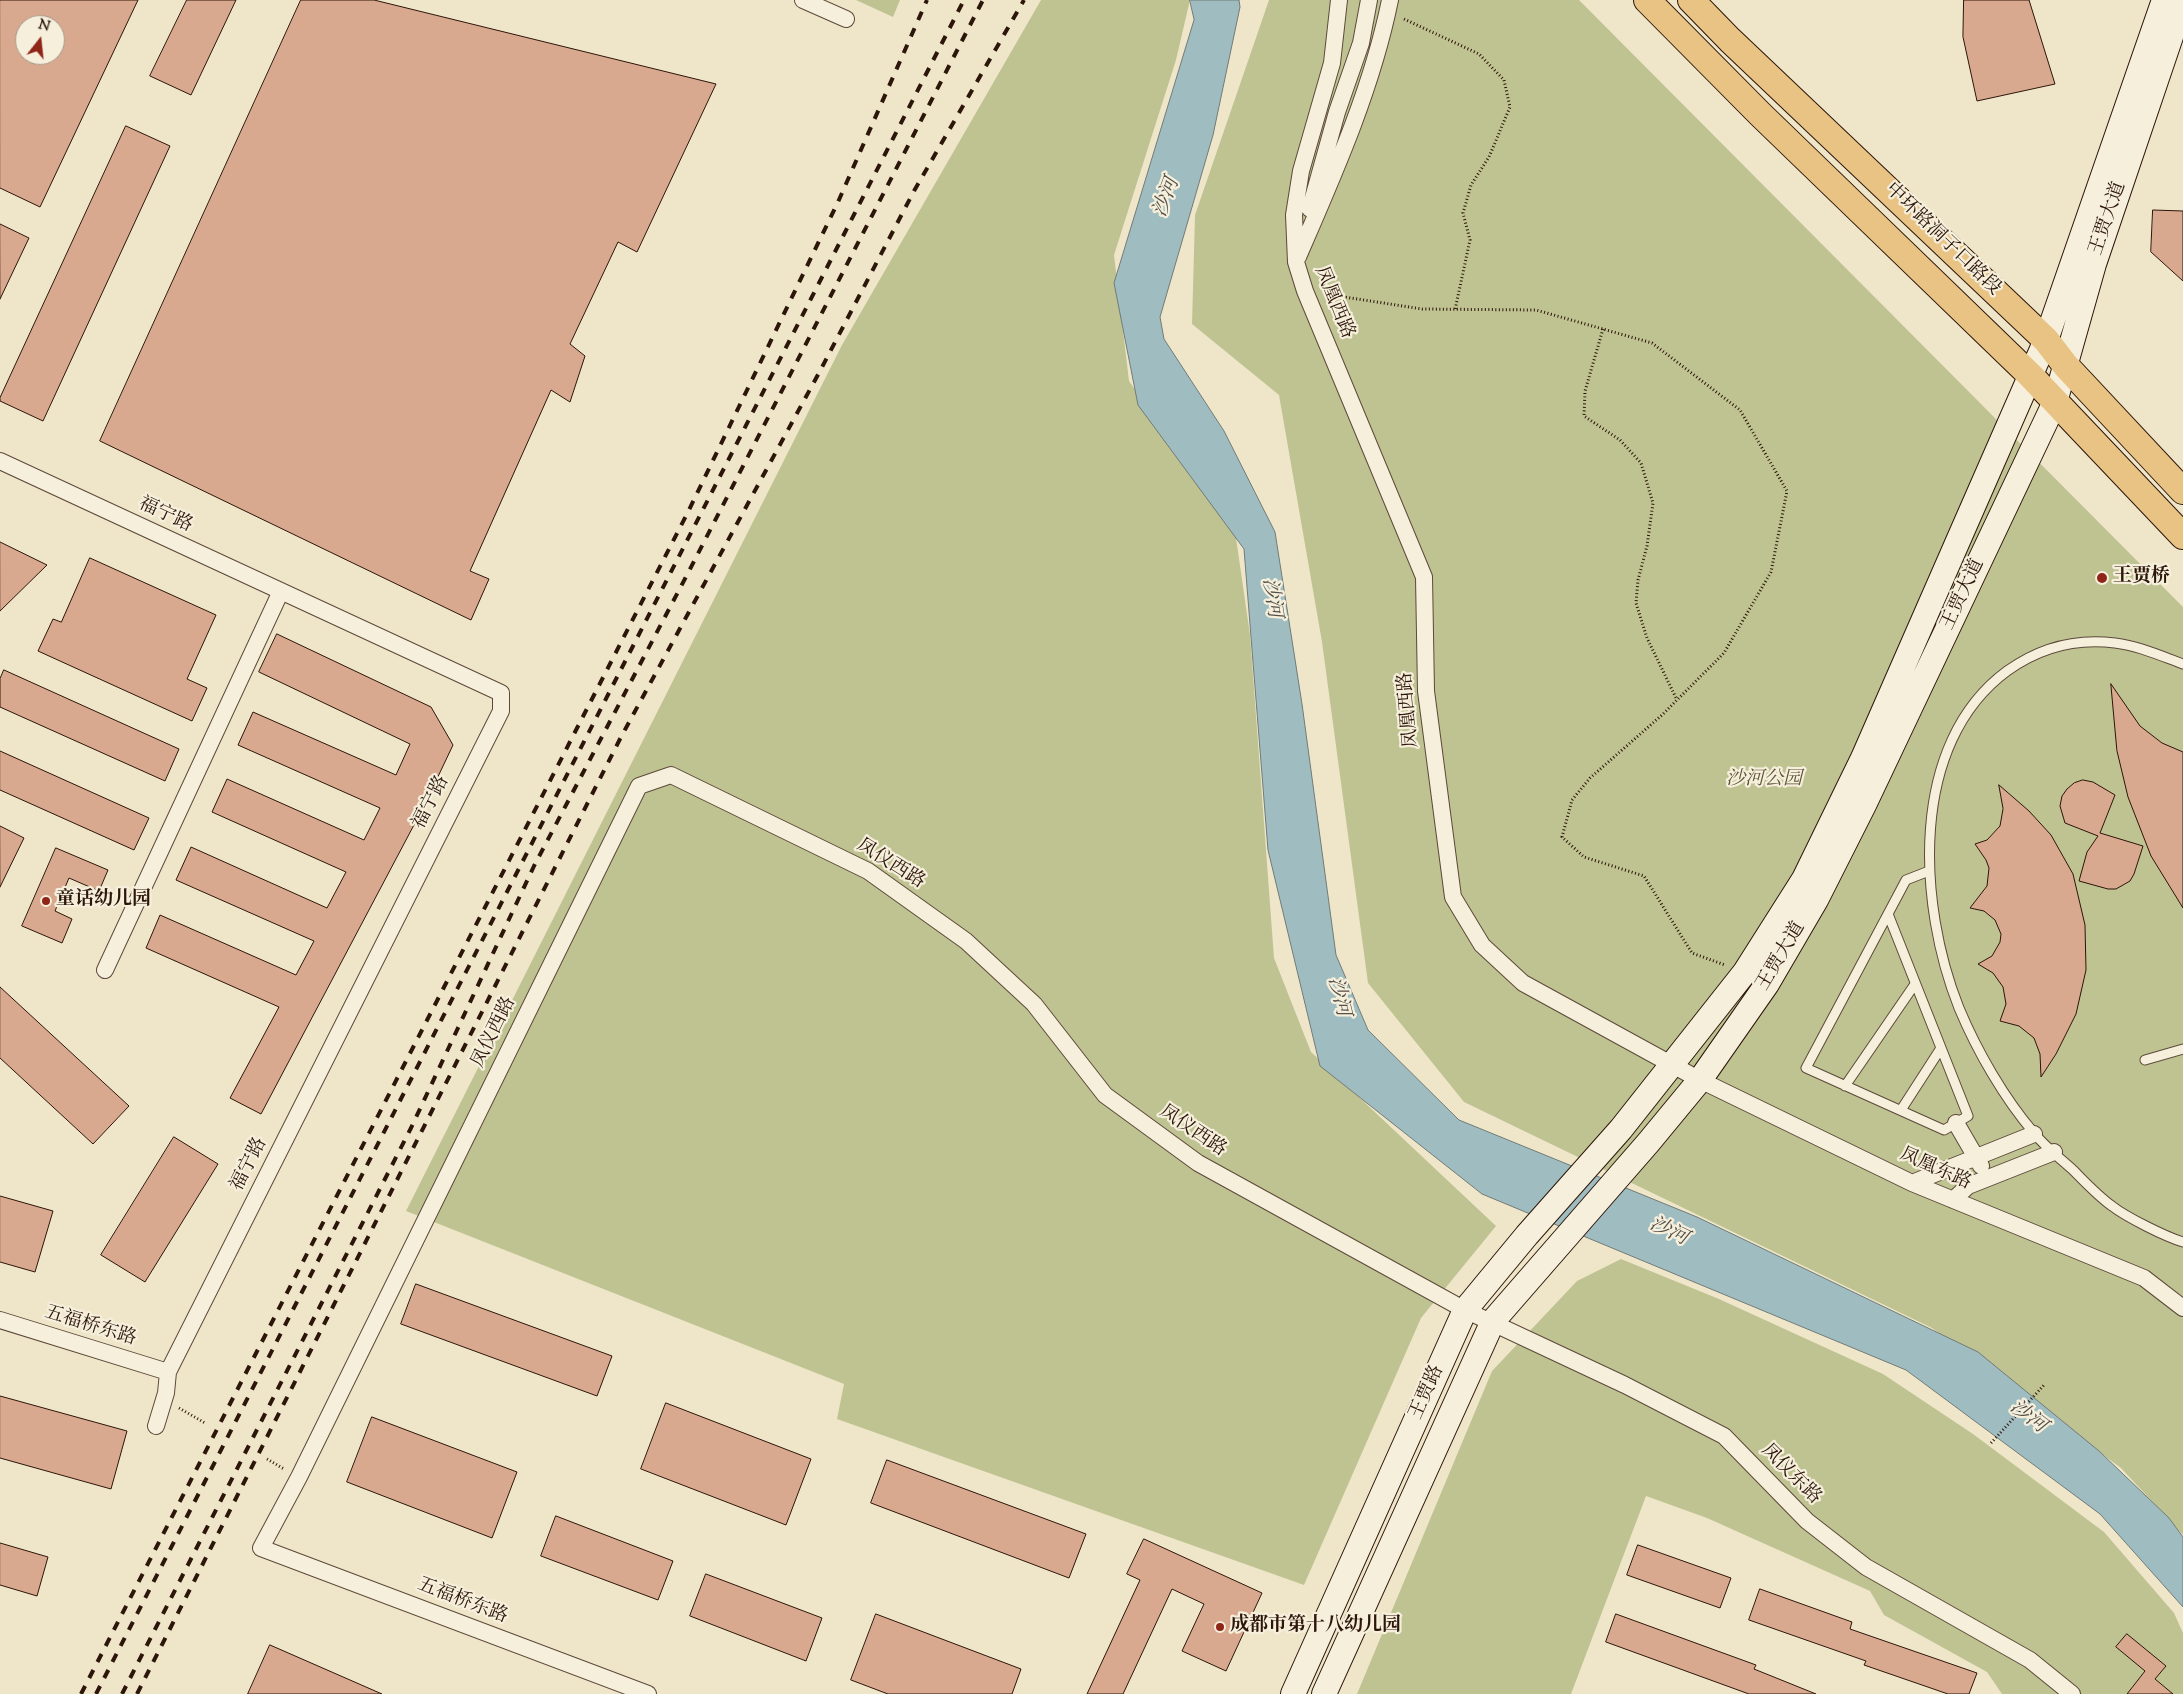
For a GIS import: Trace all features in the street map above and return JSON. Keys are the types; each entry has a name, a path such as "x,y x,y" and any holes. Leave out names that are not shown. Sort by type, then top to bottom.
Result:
{"main road":[{"name":"中环路洞子口路段","path":"1647,0 1760,114 2030,375 2183,536"},
{"name":"中环路洞子口路段","path":"1691,0 1730,40 2046,340 2066,366 2183,491"},
{"name":"王贾大道","path":"1621,1129 1745,972 1804,879 1863,758 1962,536 2046,340 2164,0"},
{"name":"王贾大道","path":"1648,1143 1700,1080 1767,984 1816,900 1864,804 2055,402 2094,264 2183,1"},
{"name":"王贾路","path":"1293,1694 1466,1310 1527,1235 1621,1129"},
{"name":"王贾路","path":"1324,1694 1493,1321 1648,1143"}],"street":[{"path":"803,0 846,18"},
{"name":"凤凰西路","path":"1339,0 1332,64 1301,171 1294,215 1296,262 1305,291 1424,577 1426,690 1453,896 1482,945 1523,982 1673,1063"},
{"name":"凤凰西路","path":"1296,262 1337,112 1360,43 1370,0"},
{"name":"凤凰西路","path":"1296,262 1335,172 1381,44 1389,6"},
{"name":"福宁路","path":"0,461 500,692 501,711 168,1372 164,1399 156,1426"},
{"path":"104,970 281,591"},
{"name":"凤仪西路","path":"261,1548 299,1477 639,786 671,775 868,871 966,941 1034,1004 1105,1095 1198,1163 1466,1310"},
{"name":"凤凰东路","path":"1673,1063 1700,1080 1912,1182 2144,1278 2183,1308"},
{"path":"1956,1123 1988,1178"},
{"path":"1912,1182 2034,1134"},
{"path":"1953,1200 1968,1186 2054,1152"},
{"name":"凤仪东路","path":"1466,1310 1493,1321 1724,1436 1807,1521 1866,1567 2030,1660 2072,1694"},
{"name":"五福桥东路","path":"0,1320 168,1372"},
{"name":"五福桥东路","path":"261,1548 648,1694"}],"lane":[{"path":"2183,664 2146,650 2116,643 2084,642 2057,646 2027,657 1999,678 1974,701 1945,754 1931,816 1928,871 1941,946 1959,1007 1985,1061 2034,1134 2112,1207 2183,1242"},
{"path":"1888,914 1968,1116 1944,1130 1806,1068 1906,880 1928,871"},
{"path":"1845,1086 1915,984"},
{"path":"1901,1110 1941,1048"},
{"path":"2145,1060 2183,1048"}],"path":[{"path":"1389,6 1479,54 1504,80 1510,108 1489,157 1471,185 1463,213 1470,240 1455,310"},
{"path":"1305,291 1422,310 1536,310 1652,343 1740,410 1787,491 1771,572 1724,654 1677,700 1590,778 1572,800 1562,837 1584,857 1644,876 1692,953 1745,972"},
{"path":"1602,329 1585,391 1584,416 1620,440 1641,463 1653,503 1647,546 1638,580 1636,603 1647,638 1677,700"},
{"path":"1991,1443 2044,1385"},
{"path":"164,1399 205,1423"}],"green space":[{"path":"856,0 900,0 893,17"},
{"path":"1041,0 1190,0 1176,60 1114,255 1129,381 1235,531 1250,635 1274,958 1311,1052 1496,1226 1421,1318 1304,1585 837,1419 844,1384 406,1211 842,345"},
{"name":"沙河公园","path":"1269,0 1579,0 2183,607 2183,1535 2121,1468 1932,1328 1464,1102 1368,983 1322,642 1279,395 1192,324 1195,215"},
{"path":"1621,1259 1719,1299 1883,1374 1973,1434 2104,1532 2174,1613 2183,1633 2183,1694 2002,1694 1987,1672 1884,1615 1870,1591 1707,1518 1646,1496 1571,1694 1357,1694 1492,1371 1577,1281"}],"water":[{"name":"沙河","path":"1190,0 1239,0 1240,7 1213,135 1160,317 1164,339 1224,431 1275,532 1302,704 1336,955 1368,1030 1459,1120 1697,1217 1978,1352 2099,1451 2169,1518 2183,1537 2183,1607 2100,1514 1906,1370 1482,1194 1320,1066 1268,850 1244,549 1138,405 1114,283 1194,20"}],"building":[{"path":"0,0 138,0 40,207 0,188"},
{"path":"187,0 236,0 191,95 150,76"},
{"path":"301,0 374,0 716,84 637,252 618,242 570,344 585,356 570,402 551,390 470,571 489,579 471,620 100,441"},
{"path":"1964,0 2029,0 2055,84 1977,101 1963,37"},
{"path":"126,126 170,146 43,421 0,401 0,398"},
{"path":"2153,210 2183,211 2183,281 2151,252"},
{"path":"0,224 29,238 0,299"},
{"path":"0,542 47,565 0,611"},
{"path":"90,558 216,615 187,679 207,688 192,721 38,651 53,619 61,622"},
{"path":"277,634 431,707 453,745 424,806 261,1114 230,1098 279,1007 146,948 160,915 296,975 314,941 176,880 191,847 327,908 346,872 212,812 227,779 364,840 380,808 238,745 253,712 396,775 410,744 259,672"},
{"path":"4,670 179,749 165,781 0,707 0,679"},
{"path":"2111,684 2140,726 2162,743 2183,752 2183,908 2151,856 2128,797 2117,751"},
{"path":"0,751 149,818 134,850 0,790"},
{"path":"2083,780 2093,782 2115,795 2100,833 2143,846 2130,881 2116,889 2108,889 2079,881 2087,852 2098,836 2065,823 2060,806 2062,796 2067,789 2074,783"},
{"path":"1999,785 2029,811 2051,835 2073,874 2085,925 2086,970 2076,1014 2056,1054 2041,1077 2040,1054 2034,1038 2019,1026 2000,1021 2006,1004 2003,987 1993,973 1978,964 1992,956 2000,942 2001,934 1995,920 1984,911 1970,908 1987,886 1989,868 1975,844 1987,840 2000,826 2003,809"},
{"path":"0,826 24,838 0,887"},
{"name":"童话幼儿园","path":"56,848 108,870 99,891 69,878 55,911 72,919 62,943 22,926"},
{"path":"0,987 129,1106 93,1144 0,1058"},
{"path":"174,1137 218,1164 145,1282 101,1255"},
{"path":"0,1196 53,1211 35,1272 0,1262"},
{"path":"416,1284 612,1356 597,1396 401,1324"},
{"path":"0,1396 127,1431 111,1489 0,1458"},
{"path":"666,1403 811,1459 786,1525 641,1469"},
{"path":"372,1417 517,1472 492,1538 347,1482"},
{"path":"887,1460 1086,1534 1069,1578 871,1503"},
{"path":"556,1516 673,1561 658,1600 541,1556"},
{"name":"成都市第十八幼儿园","path":"1144,1539 1262,1593 1226,1671 1182,1651 1204,1604 1172,1589 1123,1694 1087,1694 1140,1580 1127,1574"},
{"path":"0,1543 48,1557 37,1596 0,1585"},
{"path":"1638,1545 1731,1578 1720,1608 1627,1575"},
{"path":"706,1574 822,1618 806,1661 690,1616"},
{"path":"1760,1589 1852,1622 1850,1629 1977,1673 1969,1694 1948,1694 1864,1665 1866,1661 1749,1620"},
{"path":"876,1614 1021,1669 1012,1694 888,1694 851,1680"},
{"path":"1616,1614 1756,1665 1754,1669 1816,1694 1749,1694 1606,1642"},
{"path":"2127,1634 2166,1666 2155,1679 2173,1694 2127,1694 2145,1671 2116,1647"},
{"path":"270,1645 382,1694 248,1694"}],"railway":[{"path":"81,1694 688,512 838,202 927,0"},
{"path":"96,1694 964,0"},
{"path":"122,1694 411,1128 534,866 688,573 983,0"},
{"path":"137,1694 621,737 820,371 914,191 1024,0"}],"place":[{"name":"王贾桥","path":"2102,578"},
{"name":"童话幼儿园","path":"46,901"},
{"name":"成都市第十八幼儿园","path":"1220,1627"}]}
